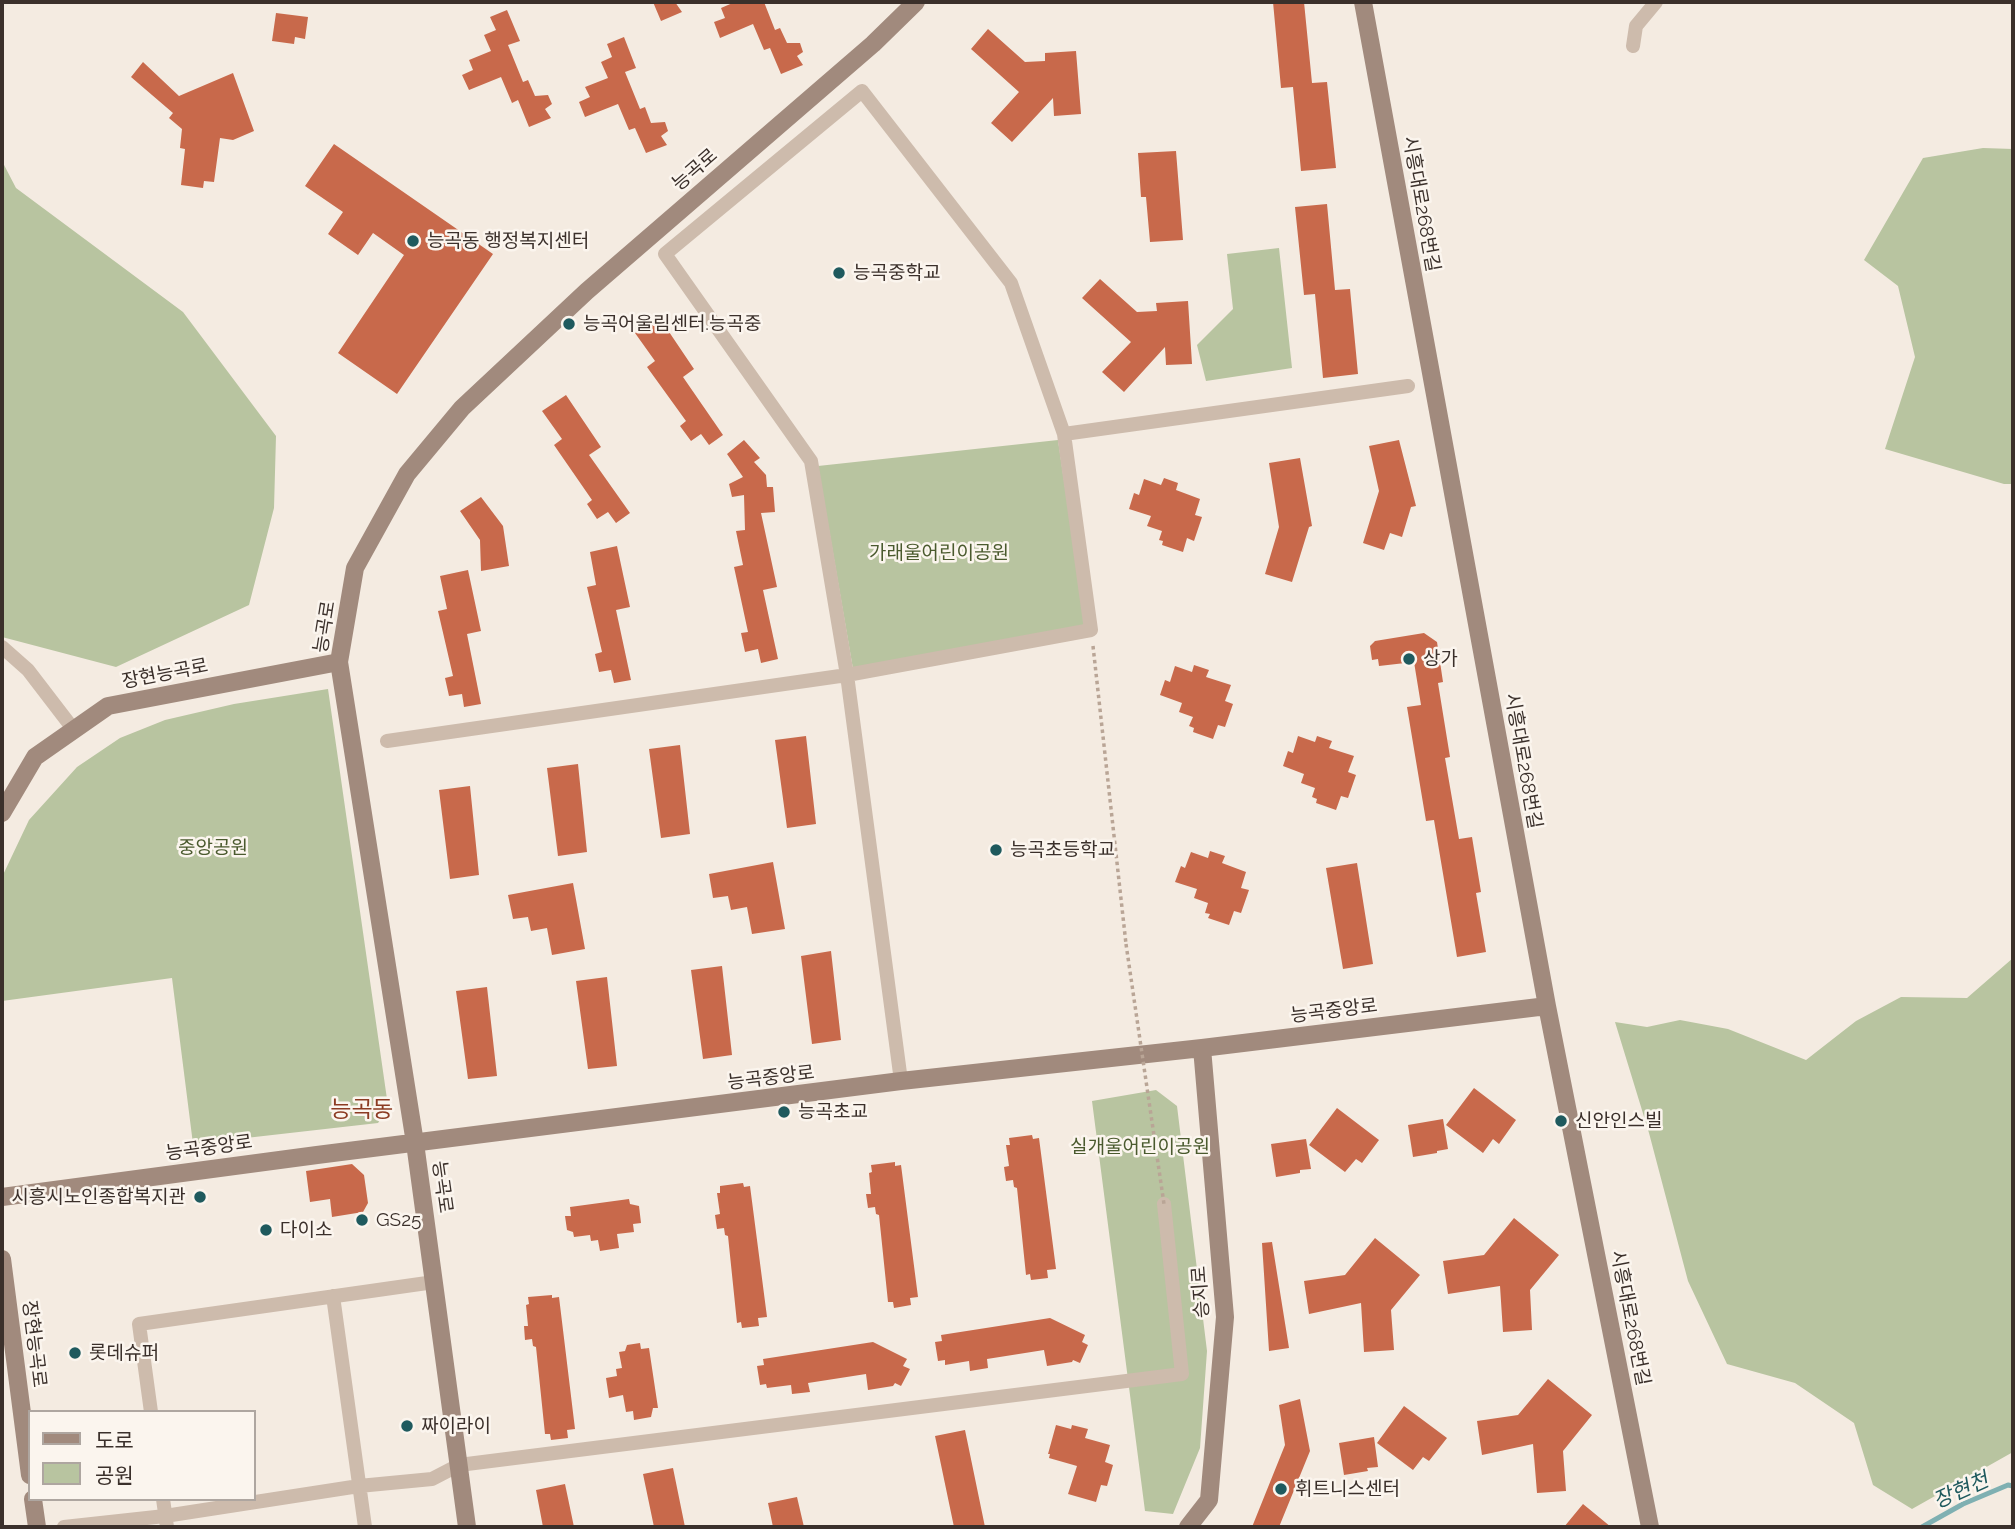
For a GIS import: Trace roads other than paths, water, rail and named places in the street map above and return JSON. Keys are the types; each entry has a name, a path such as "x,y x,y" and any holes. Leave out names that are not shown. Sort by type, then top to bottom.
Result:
{"street":[{"name":"능곡로","path":"467,1527 415,1143 339,662 355,568 407,474 462,408 587,291 873,44 916,2"},
{"name":"시흥대로268번길","path":"1363,2 1547,1006 1650,1527"},
{"path":"1633,46 1636,26 1656,2"},
{"path":"387,741 847,675 1091,630 1064,434 1011,283 862,91 665,254 811,461 847,675 901,1081"},
{"path":"1064,434 1408,386"},
{"path":"2,647 28,670 74,730"},
{"name":"장현능곡로","path":"2,813 36,757 107,706 339,662"},
{"name":"능곡중앙로","path":"2,1197 901,1081 1547,1006"},
{"name":"승지로","path":"1188,1527 1209,1500 1225,1317 1202,1048"},
{"path":"64,1527 166,1522 359,1486 432,1479 459,1465 1182,1374 1164,1204"},
{"name":"장현능곡로","path":"2,1259 28,1460"},
{"path":"151,1410 139,1324 434,1282"},
{"path":"332,1296 365,1527"},
{"path":"33,1501 37,1527"},
{"path":"163,1501 166,1522"}],"waterway":[{"name":"장현천","path":"1922,1527 1963,1504 2008,1485 2013,1486"}],"place":[{"name":"능곡동 행정복지센터","path":"413,241"},
{"name":"능곡중학교","path":"839,273"},
{"name":"능곡어울림센터.능곡중","path":"569,324"},
{"name":"상가","path":"1409,659"},
{"name":"능곡초등학교","path":"996,850"},
{"name":"능곡초교","path":"784,1112"},
{"name":"신안인스빌","path":"1561,1121"},
{"name":"시흥시노인종합복지관","path":"200,1197"},
{"name":"GS25","path":"362,1220"},
{"name":"다이소","path":"266,1230"},
{"name":"롯데슈퍼","path":"75,1353"},
{"name":"짜이라이","path":"407,1426"},
{"name":"휘트니스센터","path":"1281,1489"}],"district":[{"name":"능곡동","path":"362,1110"}],"park label":[{"name":"가래울어린이공원","path":"939,553"},
{"name":"중앙공원","path":"213,848"},
{"name":"실개울어린이공원","path":"1140,1147"}]}
